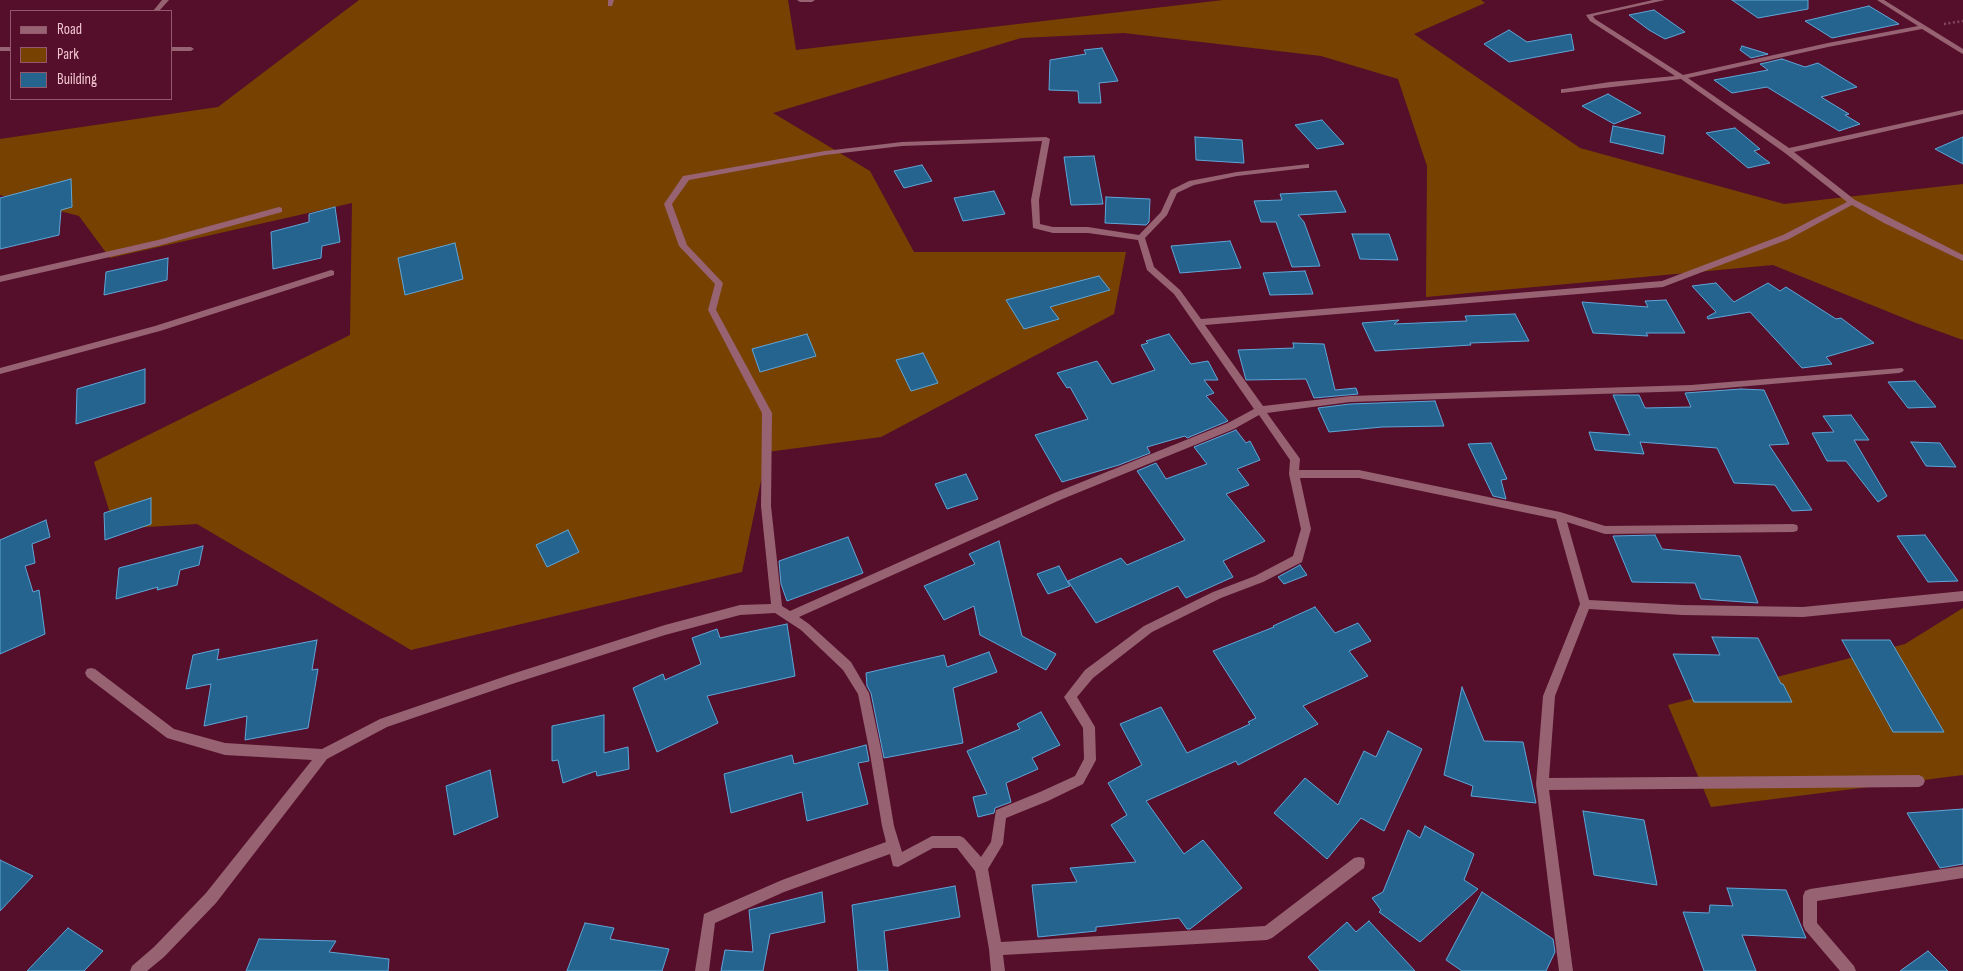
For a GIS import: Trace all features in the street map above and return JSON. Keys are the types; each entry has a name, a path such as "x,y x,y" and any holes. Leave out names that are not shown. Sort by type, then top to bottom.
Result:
{"street":[{"path":"157,10 166,0"},
{"path":"800,0 812,0"},
{"path":"1662,0 1589,14 1592,20 1682,77 1788,151 1852,202 1963,258"},
{"path":"1880,0 1963,52"},
{"path":"1564,91 1610,84 1682,77 1828,45 1925,27"},
{"path":"172,49 191,49"},
{"path":"1788,151 1963,112"},
{"path":"777,608 766,506 767,413 712,310 718,283 683,246 668,204 686,178 825,153 902,144 1046,139 1035,200 1036,226 1053,230 1088,230 1141,238"},
{"path":"1141,238 1164,213 1174,192 1192,183 1236,174 1306,166"},
{"path":"1198,322 1662,284 1786,237 1852,202"},
{"path":"0,279 158,243 279,210"},
{"path":"981,868 997,844 1000,814 1044,797 1080,780 1090,760 1089,727 1070,697 1089,674 1148,630 1217,595 1259,579 1298,559 1306,529 1294,474 1295,460 1176,292 1150,268 1141,238"},
{"path":"0,371 157,329 331,274"},
{"path":"789,616 1056,497 1231,426 1260,410 1350,399 1691,388 1899,370"},
{"path":"1294,474 1359,474 1560,516 1605,530 1793,528"},
{"path":"1560,516 1585,604 1549,696 1542,784 1566,971"},
{"path":"1585,604 1682,610 1803,612 1963,596"},
{"path":"136,971 159,952 211,898 323,755 384,723 512,679 665,630 740,610 777,608 805,627 847,666 863,693 893,846 898,861 932,842 960,842 981,868 996,949 998,971"},
{"path":"91,673 171,734 225,749 323,755"},
{"path":"1542,784 1919,781"},
{"path":"702,971 709,919 782,886 893,846"},
{"path":"996,949 1267,933 1359,863"},
{"path":"1849,971 1810,925 1810,896 1963,872"}],"green space":[{"path":"359,0 788,0 796,50 1223,0 1481,0 1485,3 1414,34 1580,148 1784,204 1963,184 1963,340 1773,265 1426,297 1427,166 1398,79 1321,56 1124,33 1021,38 773,113 870,171 914,252 1126,252 1114,314 881,437 767,452 742,572 411,650 197,524 115,529 94,462 350,335 352,203 110,258 79,216 0,195 0,139 218,107"},
{"path":"1963,608 1963,775 1711,807 1668,705 1905,644"}],"building":[{"path":"1732,0 1808,0 1808,9 1758,18"},
{"path":"1869,6 1899,24 1832,38 1805,21"},
{"path":"1654,10 1685,32 1665,39 1629,15"},
{"path":"1509,30 1527,42 1571,34 1574,50 1509,62 1484,44"},
{"path":"1742,46 1768,54 1751,58 1740,50"},
{"path":"1102,48 1118,81 1099,83 1101,103 1079,103 1078,91 1049,90 1050,60 1086,54 1084,50"},
{"path":"1782,59 1805,67 1818,63 1857,87 1821,97 1849,114 1845,115 1860,124 1839,131 1767,87 1732,93 1714,80 1768,70 1760,64"},
{"path":"1608,94 1641,113 1614,124 1582,106"},
{"path":"1322,120 1344,144 1317,149 1295,125"},
{"path":"1613,126 1665,136 1663,154 1610,142"},
{"path":"1735,128 1760,149 1754,151 1770,163 1748,168 1706,133"},
{"path":"1195,137 1242,140 1244,163 1196,160"},
{"path":"1963,137 1963,164 1935,149"},
{"path":"1094,156 1103,204 1071,205 1064,157"},
{"path":"922,165 932,181 904,188 894,171"},
{"path":"71,179 72,207 61,210 59,235 0,249 0,198"},
{"path":"994,191 1005,214 963,221 954,198"},
{"path":"1336,191 1346,212 1298,215 1304,222 1320,266 1292,267 1276,222 1261,222 1254,201 1282,200 1280,194"},
{"path":"1106,197 1150,199 1149,222 1146,225 1105,223"},
{"path":"335,207 340,242 322,246 321,258 273,269 271,232 309,222 309,214"},
{"path":"1352,234 1389,234 1398,260 1360,259"},
{"path":"1230,241 1241,268 1180,273 1171,246"},
{"path":"455,243 463,279 405,295 398,258"},
{"path":"168,258 167,280 104,295 106,272"},
{"path":"1305,271 1313,294 1270,295 1263,273"},
{"path":"1099,276 1110,290 1050,307 1059,319 1024,329 1006,300"},
{"path":"1716,283 1734,302 1768,283 1780,291 1786,287 1836,319 1841,318 1874,343 1826,357 1832,364 1802,368 1750,312 1708,319 1707,317 1716,312 1692,286"},
{"path":"1666,300 1685,333 1646,333 1648,336 1593,333 1582,302 1648,307 1645,301"},
{"path":"1515,314 1529,341 1470,343 1471,345 1375,351 1362,323 1399,320 1394,324 1467,321 1465,316"},
{"path":"807,334 816,356 760,372 752,349"},
{"path":"1169,334 1191,364 1208,361 1218,380 1204,380 1214,393 1206,396 1228,421 1187,438 1185,436 1147,447 1150,453 1119,465 1062,482 1035,435 1088,419 1070,387 1067,388 1057,373 1097,361 1112,384 1155,370 1141,345 1148,343 1146,341"},
{"path":"1293,343 1324,344 1335,390 1356,388 1358,394 1314,398 1306,379 1246,380 1238,350 1294,348"},
{"path":"923,353 938,383 911,391 896,360"},
{"path":"145,369 145,403 76,424 77,389"},
{"path":"1915,381 1936,407 1908,408 1888,382"},
{"path":"1741,389 1764,390 1789,444 1769,445 1812,510 1792,511 1775,485 1734,483 1717,448 1640,442 1644,454 1595,450 1589,432 1630,435 1613,395 1639,395 1645,408 1691,407 1685,393"},
{"path":"1435,401 1444,426 1382,427 1329,432 1318,408 1350,404"},
{"path":"1851,415 1869,440 1854,440 1887,496 1878,502 1846,461 1827,461 1812,433 1834,432 1823,416"},
{"path":"1236,430 1246,443 1250,441 1260,460 1237,469 1249,485 1226,494 1265,541 1223,561 1233,577 1186,598 1178,586 1096,623 1068,581 1121,558 1127,565 1185,540 1137,471 1156,463 1166,479 1207,464 1194,447"},
{"path":"1911,442 1940,443 1956,467 1926,466"},
{"path":"1491,443 1507,479 1501,480 1506,499 1493,496 1468,444"},
{"path":"966,474 978,499 947,509 935,484"},
{"path":"151,498 151,524 105,540 104,513"},
{"path":"46,520 50,537 32,544 35,563 25,566 33,592 39,590 45,634 0,654 0,540"},
{"path":"568,530 579,552 547,567 536,545"},
{"path":"1655,535 1662,549 1740,556 1758,603 1701,599 1695,583 1632,582 1613,536"},
{"path":"1925,535 1958,581 1928,582 1897,536"},
{"path":"848,537 863,573 787,601 781,584 779,561"},
{"path":"999,541 1022,636 1056,654 1046,670 980,635 974,606 944,620 924,586 975,564 969,554"},
{"path":"203,546 199,565 180,570 177,585 157,590 158,587 116,599 119,568"},
{"path":"1300,565 1307,575 1284,584 1278,577"},
{"path":"1059,566 1070,586 1048,594 1037,574"},
{"path":"1315,607 1335,633 1358,623 1371,641 1349,651 1368,676 1303,706 1318,724 1238,765 1236,761 1146,801 1184,854 1203,840 1242,888 1190,929 1187,929 1179,918 1096,927 1096,931 1038,937 1032,885 1077,882 1070,868 1136,862 1111,825 1127,815 1108,783 1142,765 1120,724 1161,707 1187,753 1250,724 1248,722 1256,718 1213,651 1274,627"},
{"path":"787,624 795,676 707,696 718,723 657,752 633,688 663,674 665,680 701,664 692,638 717,629 720,638"},
{"path":"1712,637 1758,638 1792,702 1694,702 1673,654 1720,655"},
{"path":"317,640 312,670 318,669 308,728 245,740 247,716 204,726 211,684 186,689 193,655 219,649 217,660"},
{"path":"1842,640 1890,640 1944,732 1893,732"},
{"path":"989,652 997,672 953,688 963,743 884,758 871,693 867,686 866,673 944,655 947,667"},
{"path":"1462,687 1484,741 1523,742 1536,803 1471,796 1473,786 1444,775"},
{"path":"1041,712 1060,745 1032,758 1038,769 1006,783 1011,802 995,808 994,813 978,817 973,797 987,794 967,751 1020,729 1017,724"},
{"path":"604,715 604,753 628,747 629,769 597,776 596,771 563,783 558,760 552,761 552,726"},
{"path":"1388,731 1422,749 1384,831 1361,818 1327,859 1274,813 1305,778 1338,805 1364,751 1376,757"},
{"path":"866,745 869,761 858,763 868,804 807,821 802,792 731,813 724,774 792,755 794,764"},
{"path":"490,770 498,817 454,835 446,786"},
{"path":"1963,809 1963,864 1940,868 1907,813"},
{"path":"1583,811 1644,820 1657,885 1594,875"},
{"path":"1425,826 1474,854 1464,880 1478,889 1420,942 1379,912 1381,910 1372,898 1383,892 1408,830 1420,838"},
{"path":"0,860 33,876 0,911"},
{"path":"955,886 960,917 884,931 888,971 858,971 852,905"},
{"path":"1727,888 1786,890 1806,938 1742,935 1756,971 1704,971 1683,912 1709,913 1710,905 1733,906"},
{"path":"822,892 825,922 770,934 763,971 721,971 725,950 753,952 749,910"},
{"path":"1482,892 1553,939 1555,952 1546,971 1462,971 1446,960"},
{"path":"1369,921 1415,971 1320,971 1308,957 1347,922 1356,932"},
{"path":"585,923 614,928 610,939 669,949 662,971 567,971"},
{"path":"68,928 103,951 84,971 27,971"},
{"path":"259,939 336,941 329,952 389,959 388,971 246,971"},
{"path":"1928,951 1948,971 1900,971"}]}
